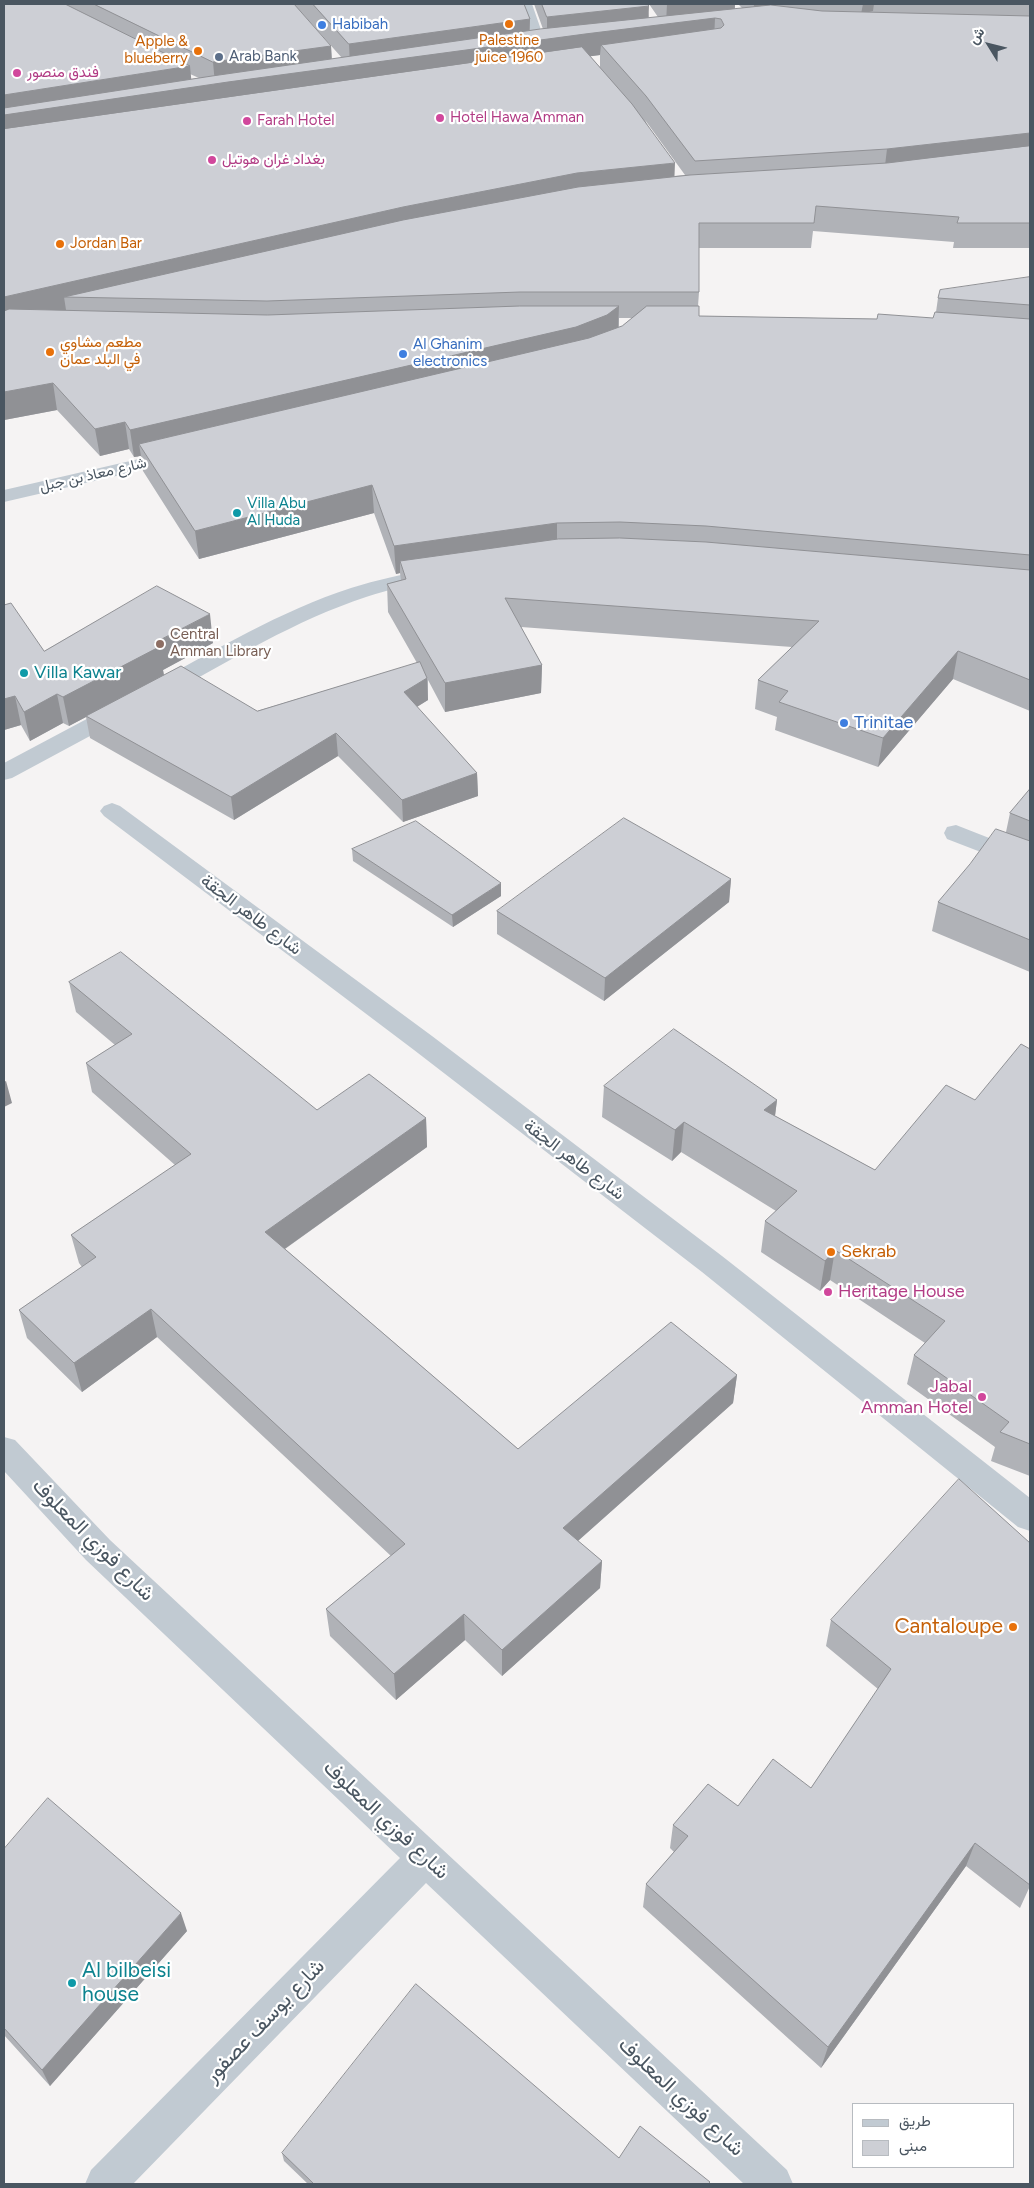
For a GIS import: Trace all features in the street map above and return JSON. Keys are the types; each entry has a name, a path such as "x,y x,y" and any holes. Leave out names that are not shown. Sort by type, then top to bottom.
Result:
{"street":[{"path":"525,4 540,46"},
{"name":"شارع معاذ بن جبل","path":"4,496 198,451"},
{"path":"4,773 282,624 368,588 447,573"},
{"name":"شارع طاهر الجقة","path":"112,811 423,1043 712,1264 1030,1517"},
{"path":"956,833 1030,863"},
{"name":"شارع فوزي المعلوف","path":"4,1450 98,1550 773,2184"},
{"name":"شارع يوسف عصفور","path":"105,2184 426,1857"}],"building":[{"path":"4,4 65,4 190,66 4,95"},
{"path":"94,4 294,4 331,46 213,62"},
{"path":"313,4 524,4 530,19 349,44"},
{"path":"542,4 647,4 649,6 547,17"},
{"path":"771,5 822,11 1030,16 1030,133 887,149 695,161 646,96 601,45 721,28 724,25 721,19 715,18 228,82 4,115 4,108 212,76 540,29"},
{"path":"582,47 632,104 675,163 577,173 403,207 4,297 4,129"},
{"path":"1030,146 1030,223 957,223 959,217 816,206 814,223 699,223 699,292 520,292 267,301 64,297 403,220 578,187 690,175 887,163"},
{"path":"1030,277 1030,305 938,298 940,290"},
{"path":"520,306 619,306 607,315 576,327 130,430 125,422 95,429 53,383 4,392 4,311 9,309 267,315"},
{"path":"647,306 699,306 699,316 877,319 878,314 933,318 935,312 1030,319 1030,555 706,526 620,522 557,523 394,546 372,485 195,531 139,444 589,338 622,326"},
{"path":"620,538 706,542 1030,570 1030,680 958,651 883,738 779,702 788,691 758,680 819,621 505,598 542,665 445,683 387,584 406,579 400,561 558,539"},
{"path":"157,586 210,614 154,643 159,647 63,697 57,694 24,712 15,696 4,699 4,605 11,603 44,651"},
{"path":"420,662 427,678 404,692 477,773 402,800 336,733 231,797 86,716 181,666 257,711"},
{"path":"1030,789 1030,821 1010,813"},
{"path":"624,818 731,879 605,978 497,911"},
{"path":"416,821 501,883 452,915 352,849"},
{"path":"996,829 1030,841 1030,940 938,902"},
{"path":"121,952 317,1110 369,1074 426,1118 265,1232 518,1449 671,1322 737,1375 563,1528 602,1561 502,1650 464,1614 394,1674 326,1609 405,1544 151,1309 74,1363 19,1310 96,1257 71,1235 191,1154 86,1063 132,1034 69,982"},
{"path":"674,1029 777,1100 764,1110 875,1170 946,1085 975,1100 1021,1044 1030,1049 1030,1444 1000,1432 1009,1422 914,1355 945,1321 835,1250 825,1261 765,1221 797,1191 684,1122 675,1130 604,1086"},
{"path":"959,1479 1030,1543 1030,1885 975,1843 828,2047 646,1884 688,1836 673,1825 708,1784 738,1806 773,1759 811,1788 891,1669 831,1620"},
{"name":"Al bilbeisi house","path":"48,1798 181,1913 42,2070 4,2028 4,1849"},
{"path":"416,1984 619,2158 640,2126 710,2182 708,2184 314,2184 282,2153"}],"place":[{"name":"Palestine juice 1960","path":"509,24"},
{"name":"Habibah","path":"322,25"},
{"name":"Apple & blueberry","path":"198,51"},
{"name":"Arab Bank","path":"219,57"},
{"name":"فندق منصور","path":"17,73"},
{"name":"Hotel Hawa Amman","path":"440,118"},
{"name":"Farah Hotel","path":"247,121"},
{"name":"بغداد غران هوتيل","path":"212,160"},
{"name":"Jordan Bar","path":"60,244"},
{"name":"مطعم مشاوي في البلد عمان","path":"50,352"},
{"name":"Al Ghanim electronics","path":"403,354"},
{"name":"Villa Abu Al Huda","path":"237,513"},
{"name":"Central Amman Library","path":"160,644"},
{"name":"Villa Kawar","path":"24,673"},
{"name":"Trinitae","path":"844,723"},
{"name":"Sekrab","path":"831,1252"},
{"name":"Heritage House","path":"828,1292"},
{"name":"Jabal Amman Hotel","path":"982,1397"},
{"name":"Cantaloupe","path":"1013,1627"},
{"name":"Al bilbeisi house","path":"72,1983"}]}
